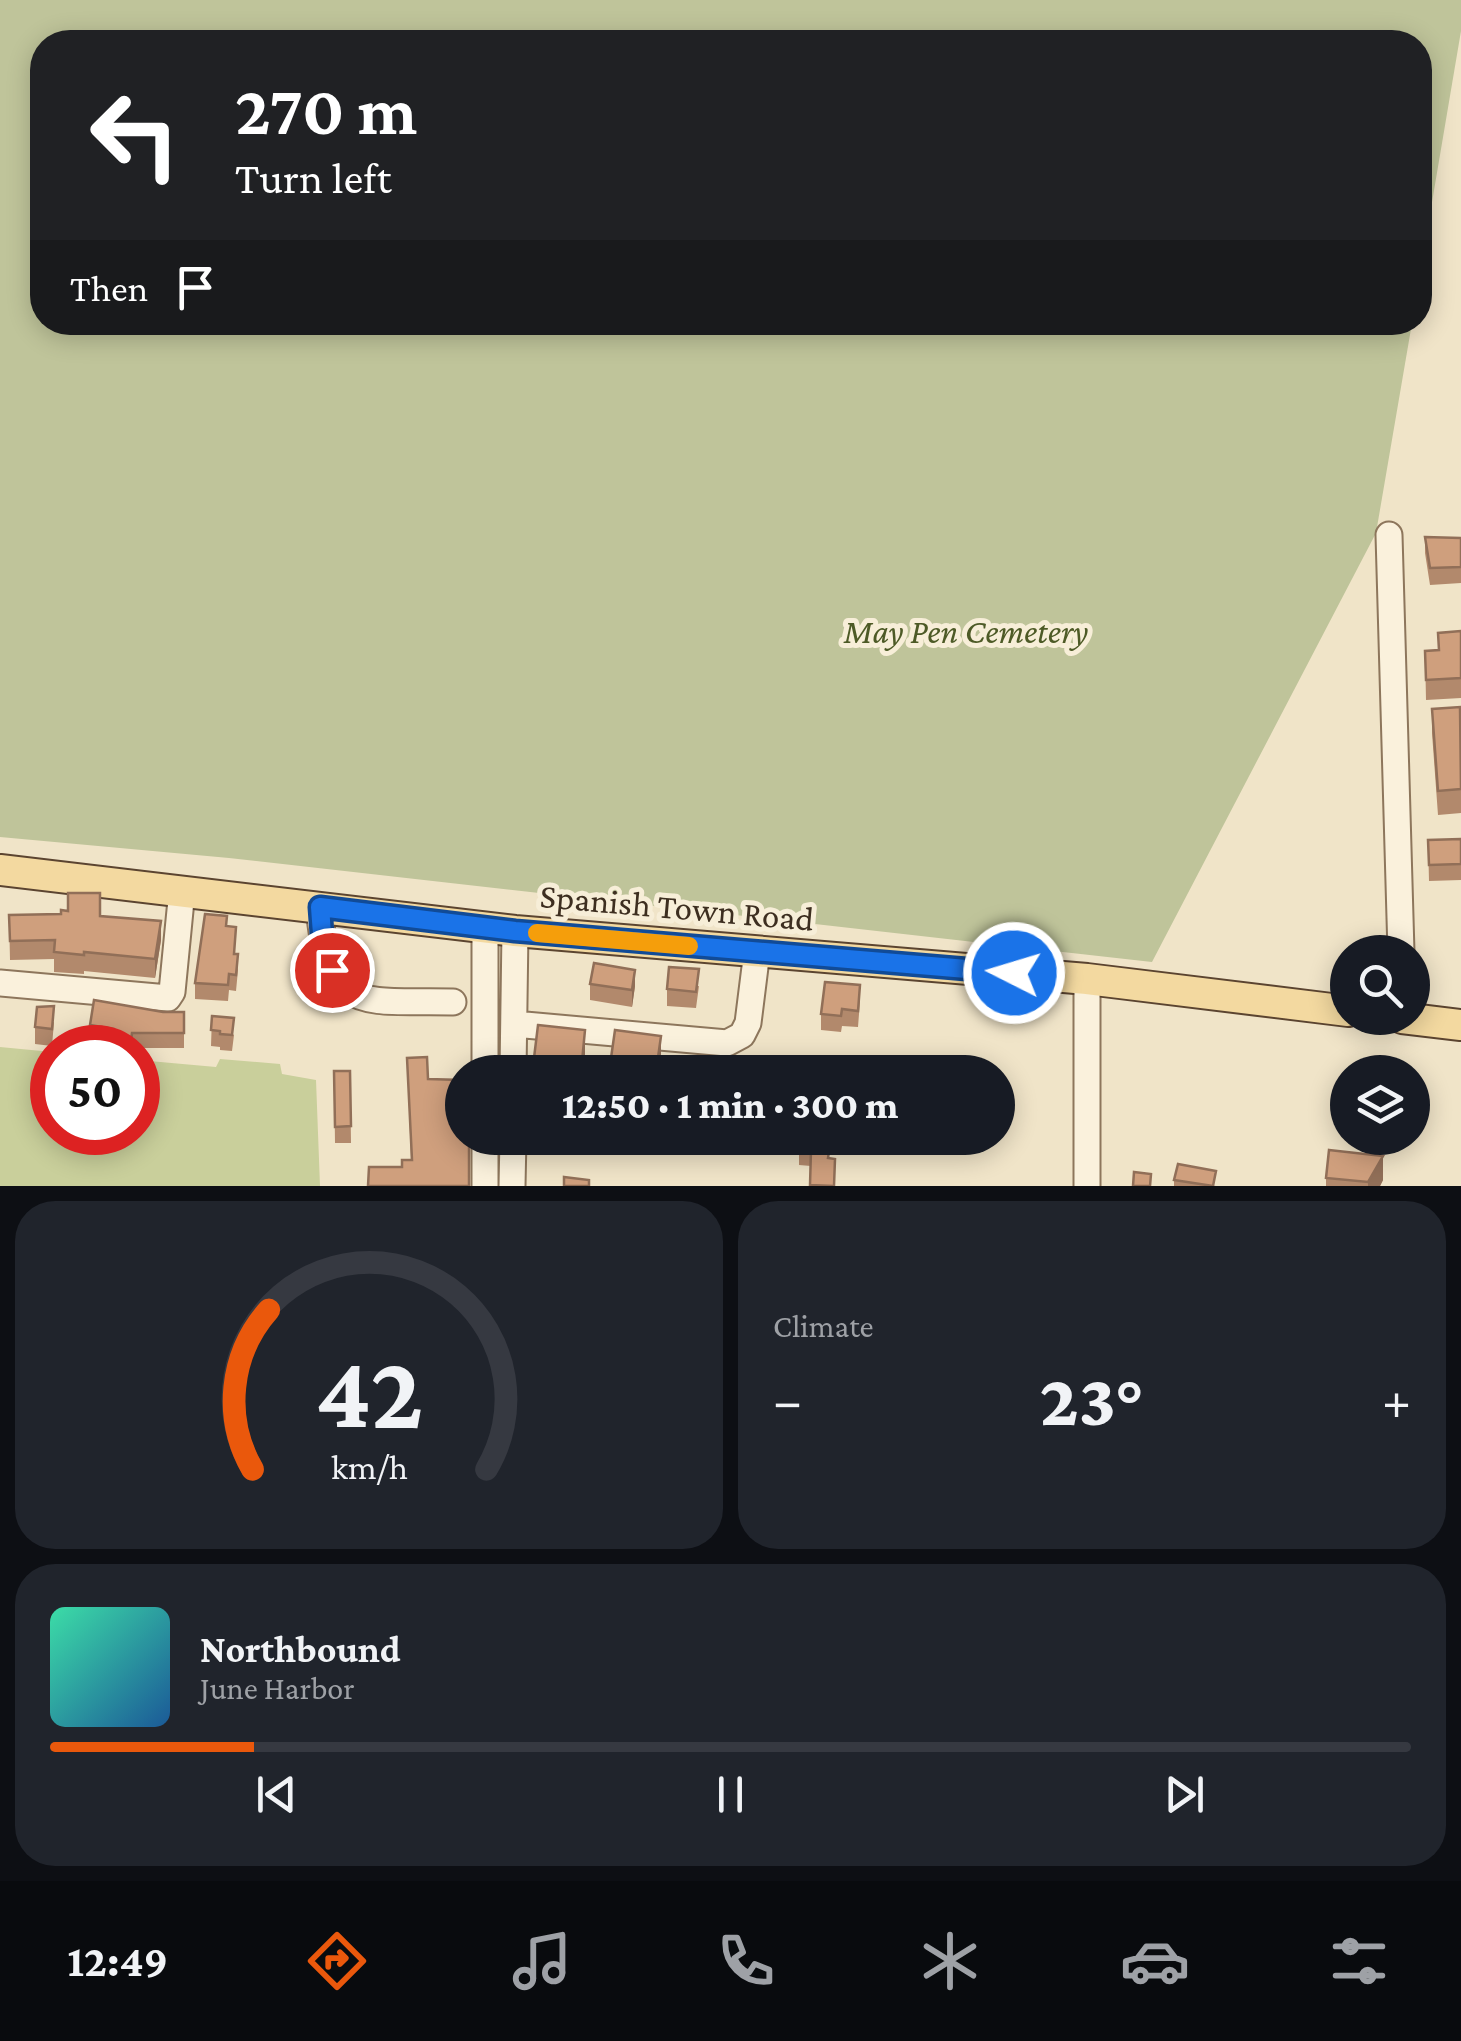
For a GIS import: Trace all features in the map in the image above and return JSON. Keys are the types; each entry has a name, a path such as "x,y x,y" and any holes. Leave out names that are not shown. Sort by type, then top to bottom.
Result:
{"main road":[{"name":"Spanish Town Road","path":"0,870 500,929 1087,979 1330,1009"},
{"path":"1430,1021 1461,1025"}],"street":[{"path":"1389,535 1401,935"},
{"path":"0,983 168,998 172,992 182,890"},
{"path":"320,907 322,934 332,970 346,992 362,1000 453,1002"},
{"path":"500,929 514,1024 513,1055"},
{"path":"487,1055 500,929"},
{"path":"514,1024 727,1044 742,1035 748,1024 758,952"},
{"path":"1087,979 1087,1186"},
{"path":"485,1155 485,1186"},
{"path":"512,1155 512,1186"}],"green space":[{"name":"May Pen Cemetery","path":"0,0 1461,0 1461,31 1432,202 1432,30 30,30 30,335 1410,335 1376,533 1152,962 229,858 0,837"},
{"path":"0,1047 30,1050 30,1155 160,1155 160,1062 216,1067 220,1059 280,1064 282,1074 316,1080 320,1186 0,1186"}],"building":[{"path":"1425,537 1461,538 1461,567 1430,568"},
{"path":"1461,631 1461,678 1426,680 1425,651 1439,650 1438,633"},
{"path":"1460,707 1461,789 1438,791 1432,709"},
{"path":"1461,839 1461,864 1429,865 1428,840"},
{"path":"68,893 100,893 100,916 161,921 155,959 54,952 55,940 10,941 9,915 61,914 61,910 68,911"},
{"path":"205,914 227,916 226,926 236,927 236,975 229,974 228,985 195,983"},
{"path":"594,963 635,970 632,990 590,984"},
{"path":"669,967 699,969 696,992 667,989"},
{"path":"825,982 860,985 858,1011 842,1009 841,1016 821,1014"},
{"path":"94,1000 184,1012 184,1033 160,1033 160,1025 90,1025"},
{"path":"54,1006 52,1025 35,1025 37,1007"},
{"path":"212,1016 234,1018 232,1035 211,1030"},
{"path":"538,1025 585,1030 583,1055 534,1055"},
{"path":"615,1030 661,1036 658,1055 611,1055"},
{"path":"427,1057 428,1079 445,1080 445,1155 469,1155 469,1186 368,1186 369,1167 402,1167 402,1160 412,1160 407,1058"},
{"path":"334,1071 350,1071 351,1126 335,1127"},
{"path":"1329,1150 1330,1155 1383,1156 1368,1182 1326,1178"},
{"path":"811,1155 835,1159 834,1186 810,1185"},
{"path":"1178,1164 1216,1171 1213,1186 1174,1180"},
{"path":"1134,1172 1151,1174 1150,1186 1133,1186"},
{"path":"564,1177 589,1180 589,1186 564,1186"}],"slow traffic":[{"path":"537,933 689,946"}],"route":[{"path":"332,970 322,934 320,907 515,931 1014,973"}]}
